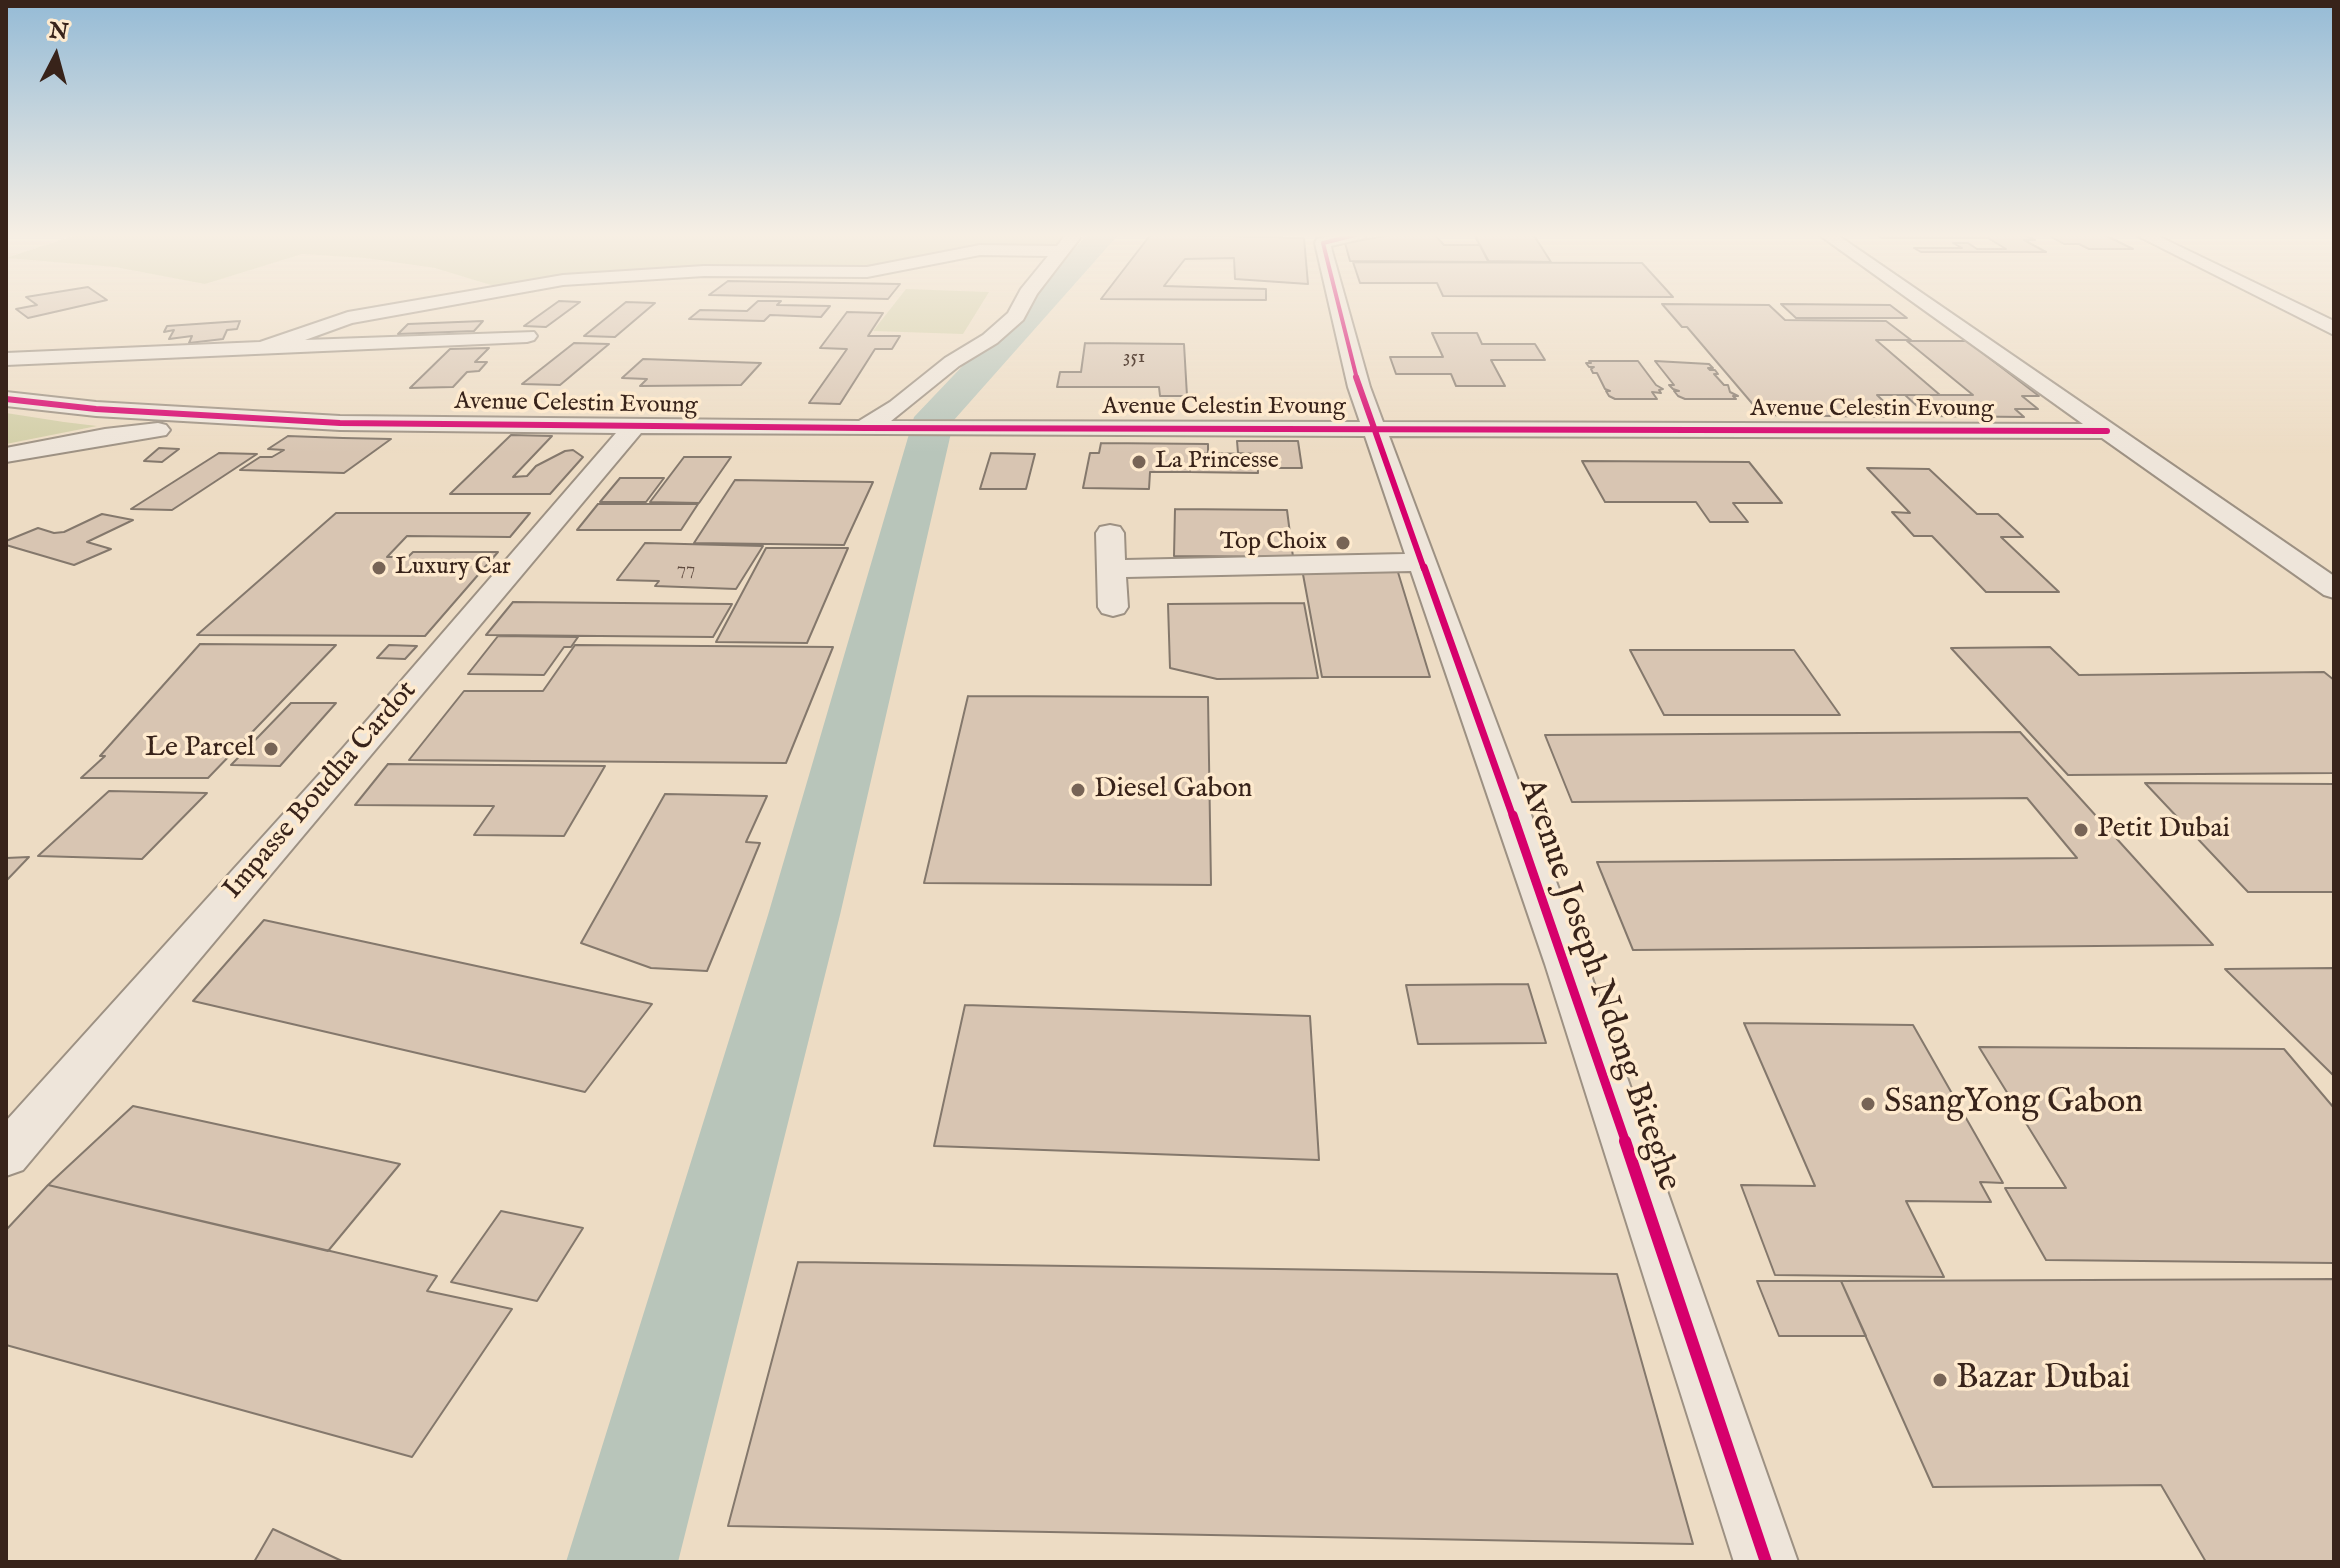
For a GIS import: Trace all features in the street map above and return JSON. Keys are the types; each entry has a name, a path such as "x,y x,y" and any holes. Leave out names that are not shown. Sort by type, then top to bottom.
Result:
{"street":[{"path":"267,346 348,318 409,307"},
{"path":"864,428 898,407 952,362 990,339 1016,316 1021,307"},
{"name":"Avenue Joseph Ndong Biteghe","path":"1337,307 1355,375 1566,964 1766,1562"},
{"path":"1930,307 2334,589"},
{"path":"2290,307 2334,329"},
{"path":"6,359 527,336"},
{"path":"6,399 199,416 340,423"},
{"path":"6,409 133,424 236,426"},
{"path":"6,447 133,424 199,416"},
{"path":"6,455 105,436 236,426 340,423"},
{"name":"Avenue Celestin Evoung","path":"340,423 864,428 2107,431"},
{"name":"Impasse Boudha Cardot","path":"6,1155 365,743 634,426"},
{"path":"1110,533 1113,607"},
{"path":"1111,569 1423,562"}],"shaded area":[{"path":"892,307 980,307 963,334 873,331"},
{"path":"6,413 64,422 97,426 6,444"}],"building":[{"path":"26,307 76,307 28,318 16,309"},
{"path":"550,307 573,307 546,327 524,326"},
{"path":"620,307 650,307 615,337 584,336"},
{"path":"751,307 829,307 821,317 770,315 764,321 689,319 700,310 747,311"},
{"path":"1665,307 1771,307 1785,320 1886,321 1911,340 1876,340 1940,395 1877,395 1900,417 1762,415 1687,327 1682,327"},
{"path":"1784,307 1893,307 1907,318 1796,318"},
{"path":"847,312 883,313 868,336 900,336 892,349 875,349 840,404 809,403 847,349 820,348"},
{"path":"240,321 237,329 227,330 223,339 189,343 192,336 169,339 174,330 164,332 167,326"},
{"path":"483,321 474,331 398,334 408,324"},
{"path":"1432,333 1477,333 1482,344 1535,344 1545,360 1491,360 1505,386 1456,386 1451,374 1396,374 1390,357 1443,357"},
{"path":"1907,341 1967,341 2039,396 2022,396 2038,409 2015,409 2024,417 1928,416 1905,395 1973,395"},
{"path":"574,343 609,344 560,385 522,384"},
{"path":"1085,343 1184,344 1187,396 1160,396 1159,387 1057,387 1060,372 1081,372"},
{"path":"489,348 475,362 487,362 479,371 467,372 453,387 410,388 450,349"},
{"path":"643,359 761,363 741,385 640,386 647,379 622,378"},
{"path":"1589,361 1638,361 1656,385 1663,389 1659,390 1661,393 1652,392 1657,399 1615,399 1609,396 1606,391 1610,391 1605,389 1597,373 1593,373 1591,369 1594,367 1586,363 1591,363"},
{"path":"1655,361 1709,364 1713,368 1708,368 1715,370 1718,374 1714,374 1724,385 1728,385 1730,392 1738,396 1733,396 1736,399 1685,399 1669,385 1674,385"},
{"path":"511,435 552,436 513,477 527,476 536,466 565,451 573,450 583,457 550,494 450,494"},
{"path":"288,436 391,439 344,473 240,470 260,457 272,457 284,450 268,449"},
{"path":"1237,441 1298,441 1302,468 1258,468 1257,454 1238,453"},
{"name":"La Princesse","path":"1101,443 1208,444 1208,453 1191,453 1190,472 1150,472 1149,489 1083,488 1090,453 1099,453"},
{"path":"159,448 179,449 162,462 144,461"},
{"path":"219,453 257,454 172,510 131,509"},
{"path":"991,453 1035,454 1026,489 980,489"},
{"path":"1191,453 1257,454 1258,473 1190,472"},
{"path":"684,457 731,457 699,503 650,502"},
{"path":"1582,461 1749,462 1782,503 1733,503 1748,522 1710,522 1696,502 1605,502"},
{"path":"1867,468 1929,469 1977,514 1998,514 2023,537 2001,537 2059,592 1986,592 1932,536 1914,536 1892,512 1910,513"},
{"path":"620,478 664,478 646,502 600,502"},
{"path":"735,480 873,482 844,545 694,543"},
{"path":"598,504 698,504 681,530 577,530"},
{"path":"1175,509 1287,510 1293,557 1174,556"},
{"name":"Luxury Car","path":"336,513 530,513 510,537 407,536 387,557 408,557 413,552 498,552 425,636 197,635"},
{"path":"102,514 133,520 87,542 111,549 74,565 6,545 6,541 38,528 54,533 64,532"},
{"path":"645,543 763,546 736,589 655,586 659,581 617,580"},
{"path":"766,548 848,548 807,643 716,642"},
{"path":"1302,569 1397,569 1430,677 1322,677"},
{"path":"513,602 732,604 713,637 486,635"},
{"path":"1304,603 1318,678 1217,679 1170,668 1168,604"},
{"path":"498,636 578,637 571,647 564,647 544,675 468,674"},
{"path":"200,644 336,645 208,778 81,778 105,756 100,756"},
{"path":"389,645 417,646 405,659 377,658"},
{"path":"575,645 833,647 786,763 409,760 464,691 543,691"},
{"path":"2050,647 2079,675 2324,672 2334,680 2334,773 2068,775 1951,648"},
{"path":"1630,650 1794,650 1840,715 1664,715"},
{"name":"Diesel Gabon","path":"968,696 1208,697 1211,885 924,883"},
{"name":"Le Parcel","path":"291,703 336,703 280,766 231,765"},
{"name":"Petit Dubai","path":"2020,732 2213,945 1633,950 1597,862 2077,858 2027,798 1572,802 1545,735"},
{"path":"388,764 605,766 564,836 474,835 494,806 355,805"},
{"path":"2145,783 2334,784 2334,892 2248,892"},
{"path":"109,791 207,793 142,859 38,856"},
{"path":"665,794 767,796 746,842 760,843 707,971 651,968 581,943"},
{"path":"29,857 6,881 6,858"},
{"path":"264,920 652,1004 585,1092 193,1001"},
{"path":"2334,968 2334,1076 2225,969"},
{"path":"1528,984 1546,1043 1418,1044 1406,985"},
{"path":"965,1005 1310,1016 1319,1160 934,1146"},
{"name":"SsangYong Gabon","path":"1744,1023 1913,1025 2003,1183 1980,1182 1991,1202 1906,1201 1944,1277 1775,1275 1741,1185 1815,1186"},
{"path":"1979,1047 2284,1049 2334,1108 2334,1263 2046,1260 2005,1188 2066,1188"},
{"path":"133,1106 400,1164 328,1251 48,1185"},
{"path":"48,1185 437,1276 427,1291 512,1309 412,1457 6,1345 6,1230"},
{"path":"501,1211 583,1228 537,1301 451,1282"},
{"path":"798,1262 1617,1274 1693,1544 728,1526"},
{"path":"2334,1279 2334,1562 2206,1562 2161,1485 1933,1487 1841,1281"},
{"path":"1757,1281 1841,1281 1866,1336 1779,1336"},
{"path":"273,1529 344,1562 254,1562"}],"waterway":[{"path":"622,1562 804,915 934,417 1036,307"}],"cycle path":[{"path":"1338,307 1359,387 1566,964 1766,1562"},
{"path":"6,399 96,409 340,423 864,428 2107,431"}],"place":[{"name":"La Princesse","path":"1139,462"},
{"name":"Top Choix","path":"1343,543"},
{"name":"Luxury Car","path":"379,568"},
{"name":"Le Parcel","path":"271,749"},
{"name":"Diesel Gabon","path":"1078,790"},
{"name":"Petit Dubai","path":"2081,830"},
{"name":"SsangYong Gabon","path":"1868,1104"},
{"name":"Bazar Dubai","path":"1940,1380"}]}
